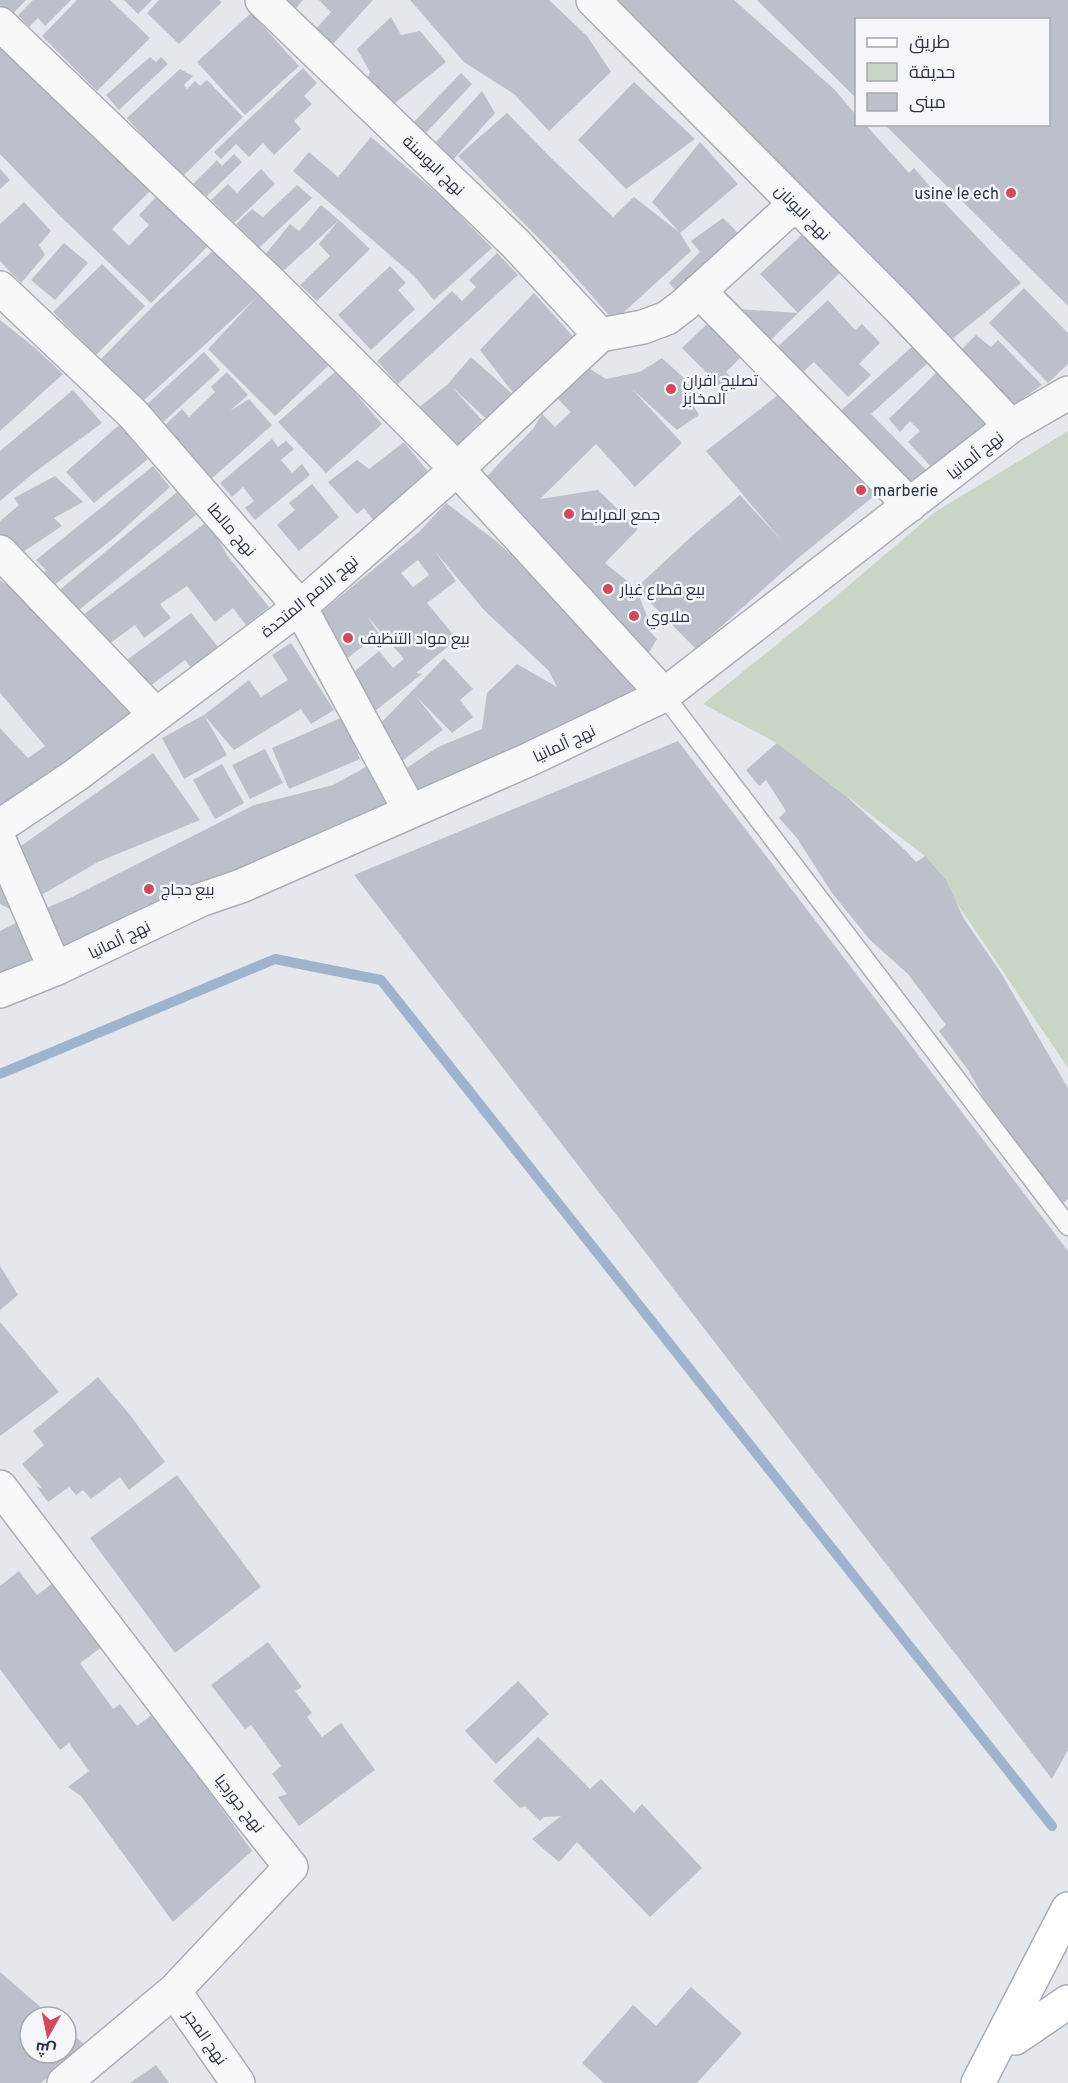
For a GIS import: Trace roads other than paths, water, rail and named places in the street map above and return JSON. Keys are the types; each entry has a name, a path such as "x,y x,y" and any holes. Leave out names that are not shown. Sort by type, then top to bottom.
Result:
{"main road":[{"path":"981,2078 1068,1910"},
{"path":"981,2078 1015,2038 1068,1955"},
{"path":"1015,2038 1068,2002"}],"street":[{"name":"نهج البوسنة","path":"262,0 515,243 600,335"},
{"name":"نهج اليونان","path":"593,0 899,308 1011,426"},
{"path":"0,24 270,282 457,469 664,695"},
{"path":"600,335 644,327 667,318 795,204"},
{"name":"نهج مالطا","path":"0,288 133,414 300,607 410,811"},
{"path":"699,291 910,505"},
{"name":"نهج الأمم المتحدة","path":"0,826 76,776 300,607 457,469 600,335"},
{"name":"نهج ألمانيا","path":"0,991 55,969 200,900 241,886 530,759 664,695 1011,426 1068,393"},
{"path":"0,552 156,715"},
{"path":"0,842 55,969"},
{"name":"نهج جورجيا","path":"0,1487 291,1867 174,1991 64,2083"},
{"name":"نهج المجر","path":"174,1991 238,2083"}],"lane":[{"path":"664,695 1068,1226"}],"waterway":[{"path":"0,1074 275,959 381,980 1052,1826"}],"place":[{"name":"usine le ech","path":"1011,193"},
{"name":"تصليح افران المخابز","path":"671,389"},
{"name":"marberie","path":"861,490"},
{"name":"جمع المرابط","path":"569,514"},
{"name":"بيع قطاع غيار","path":"608,589"},
{"name":"ملاوي","path":"634,616"},
{"name":"بيع مواد التنظيف","path":"348,638"},
{"name":"بيع دجاج","path":"149,889"}]}
